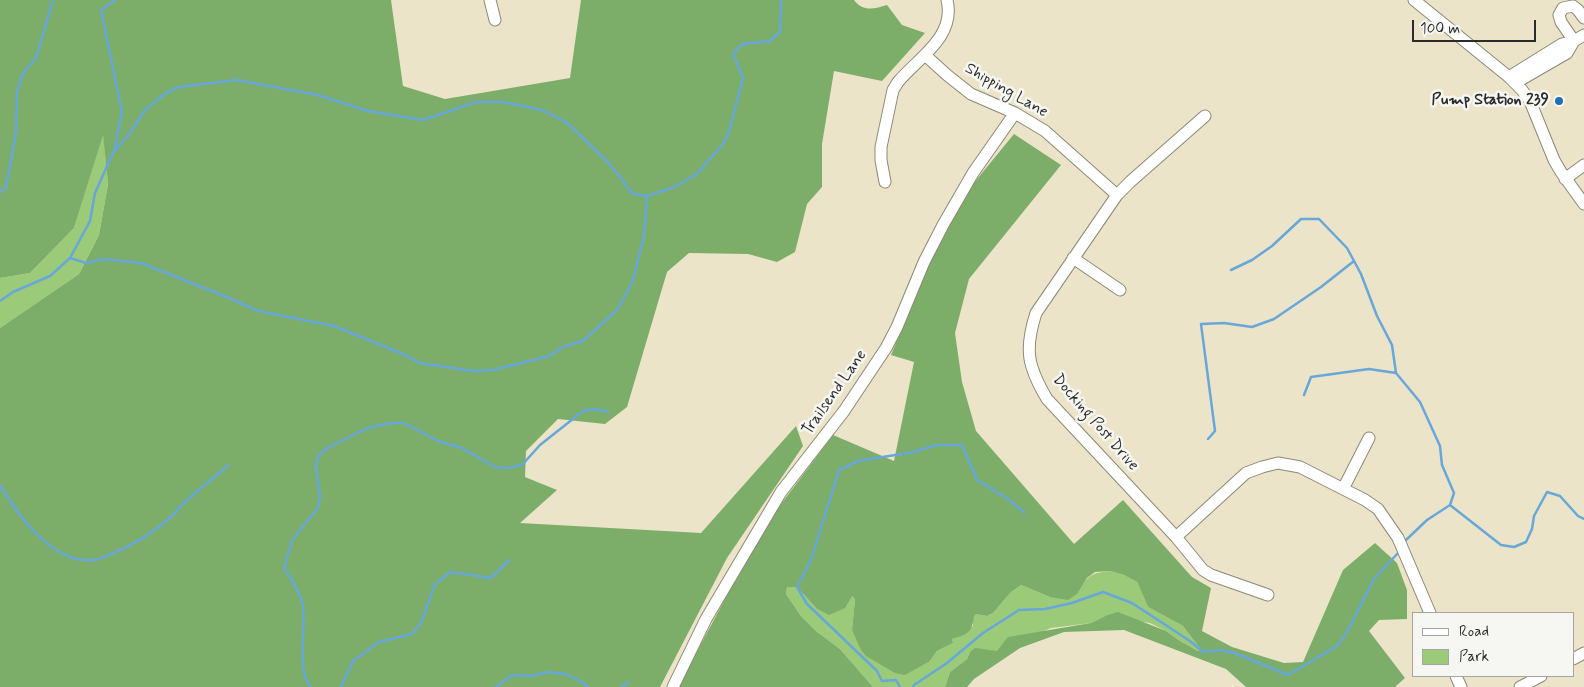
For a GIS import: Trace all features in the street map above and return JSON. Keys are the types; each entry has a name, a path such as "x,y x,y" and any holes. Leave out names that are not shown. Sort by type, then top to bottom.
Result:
{"street":[{"path":"490,0 495,20"},
{"path":"885,182 881,154 893,90 904,74 938,42 945,30 948,18 947,0"},
{"path":"1414,0 1512,80 1530,101 1554,160 1565,179 1584,204"},
{"path":"1512,80 1568,52 1579,38 1560,18 1560,11 1566,6 1573,6 1584,18"},
{"name":"Shipping Lane","path":"925,55 971,94 1015,113 1044,131 1117,195"},
{"name":"Trailsend Lane","path":"672,687 706,619 781,492 833,426 886,348 906,309 924,262 943,225 972,173 1015,113"},
{"name":"Docking Post Drive","path":"1205,116 1131,180 1117,195 1042,302 1034,320 1029,346 1031,363 1035,379 1047,399 1176,537 1203,570 1211,575 1268,595"},
{"path":"1565,179 1584,165"},
{"path":"1073,258 1120,290"},
{"path":"1343,489 1369,438"},
{"path":"1176,537 1246,473 1278,464 1300,467 1365,500 1378,509 1398,538 1430,612"},
{"path":"1520,687 1540,677"}],"green space":[{"path":"0,0 391,0 403,86 445,99 570,78 581,0 854,0 865,8 887,5 902,25 925,33 882,81 834,71 822,144 822,187 807,204 795,252 777,262 748,254 689,253 667,272 627,407 605,424 558,419 526,451 525,477 557,490 520,523 701,533 796,426 803,446 727,558 660,687 0,687 0,328 79,274 99,235 108,184 103,135 74,228 30,273 0,278"},
{"path":"103,133 108,184 99,235 79,274 0,328 0,278 30,273 74,228"},
{"path":"1014,134 1061,165 969,279 955,333 962,382 976,431 1074,544 1123,500 1192,577 1211,588 1202,631 1232,647 1284,663 1303,662 1343,570 1375,543 1397,563 1407,590 1407,619 1379,620 1369,631 1405,678 1395,687 1246,687 1226,669 1124,630 1064,632 1020,648 974,679 967,687 945,687 950,672 967,659 970,652 975,648 997,651 1008,637 1091,623 1118,612 1166,631 1198,651 1202,651 1183,626 1148,607 1137,582 1124,575 1110,571 1095,572 1087,578 1077,594 1068,600 1050,597 1021,585 1011,592 993,613 987,616 976,614 968,632 952,639 953,643 937,651 930,661 905,675 895,673 866,656 861,650 852,630 855,599 852,596 845,608 829,615 816,608 797,587 787,587 786,594 801,616 816,631 840,649 873,687 678,687 763,528 833,435 894,461 914,362 891,355 950,212"},
{"path":"1110,571 1124,575 1137,582 1148,607 1183,626 1203,652 1198,651 1150,623 1105,616 1091,623 1051,628 998,651 970,652 967,659 950,672 945,687 873,687 840,649 816,631 801,616 786,594 787,587 797,587 816,608 852,596 855,599 852,630 930,661 937,651 953,643 952,639 973,626 973,616 976,614 987,616 993,613 1011,592 1021,585 1050,597 1077,594 1089,577 1097,573"}],"waterway":[{"path":"0,192 6,188 16,131 17,92 23,73 36,58 53,0"},
{"path":"114,152 122,112 101,10 115,0"},
{"path":"0,301 13,292 50,276 70,258 90,221 95,193 113,153 130,133 145,110 166,93 179,87 236,80 318,95 368,111 423,120 476,102 504,102 542,110 566,122 609,163 633,194 647,196 674,187 697,174 723,144 729,132 743,78 733,53 743,44 770,41 780,32 781,0"},
{"path":"70,258 86,263 104,259 141,263 258,311 334,326 403,354 419,363 474,371 493,370 549,356 565,346 583,341 617,310 632,283 644,235 647,196"},
{"path":"1231,270 1252,260 1272,246 1301,219 1319,219 1347,248 1361,274 1377,316 1392,345 1396,373 1420,402 1440,446 1442,465 1454,493 1450,505 1427,520 1406,540"},
{"path":"1208,439 1215,431 1201,324 1224,323 1252,327 1274,319 1321,287 1354,261"},
{"path":"1304,395 1311,377 1369,369 1396,373"},
{"path":"311,687 306,681 304,672 304,615 302,601 284,568 292,540 318,508 320,496 316,468 318,456 329,447 365,429 390,423 404,423 438,441 462,448 495,467 509,468 522,465 540,445 583,411 595,409 608,412"},
{"path":"900,687 896,680 882,681 877,671 807,604 797,587 811,560 839,470 858,461 914,452 936,445 962,445 977,480 1008,499 1024,512"},
{"path":"0,485 16,510 38,536 64,554 78,559 95,560 128,547 151,533 172,516 190,497 229,465"},
{"path":"1450,505 1501,545 1514,547 1526,542 1532,529 1534,516 1547,492 1560,496 1578,516 1584,519"},
{"path":"913,687 947,663 983,633 1019,610 1045,609 1072,603 1103,592 1132,603 1190,641 1203,652 1222,650 1237,654 1288,675 1337,646 1346,634 1374,579 1398,553"},
{"path":"341,687 353,661 379,642 412,634 421,623 435,584 451,572 491,578 509,560"},
{"path":"496,687 512,675 530,676 548,672 566,674 588,687"},
{"path":"622,687 629,682"}],"place":[{"name":"Pump Station 239","path":"1559,101"}]}
